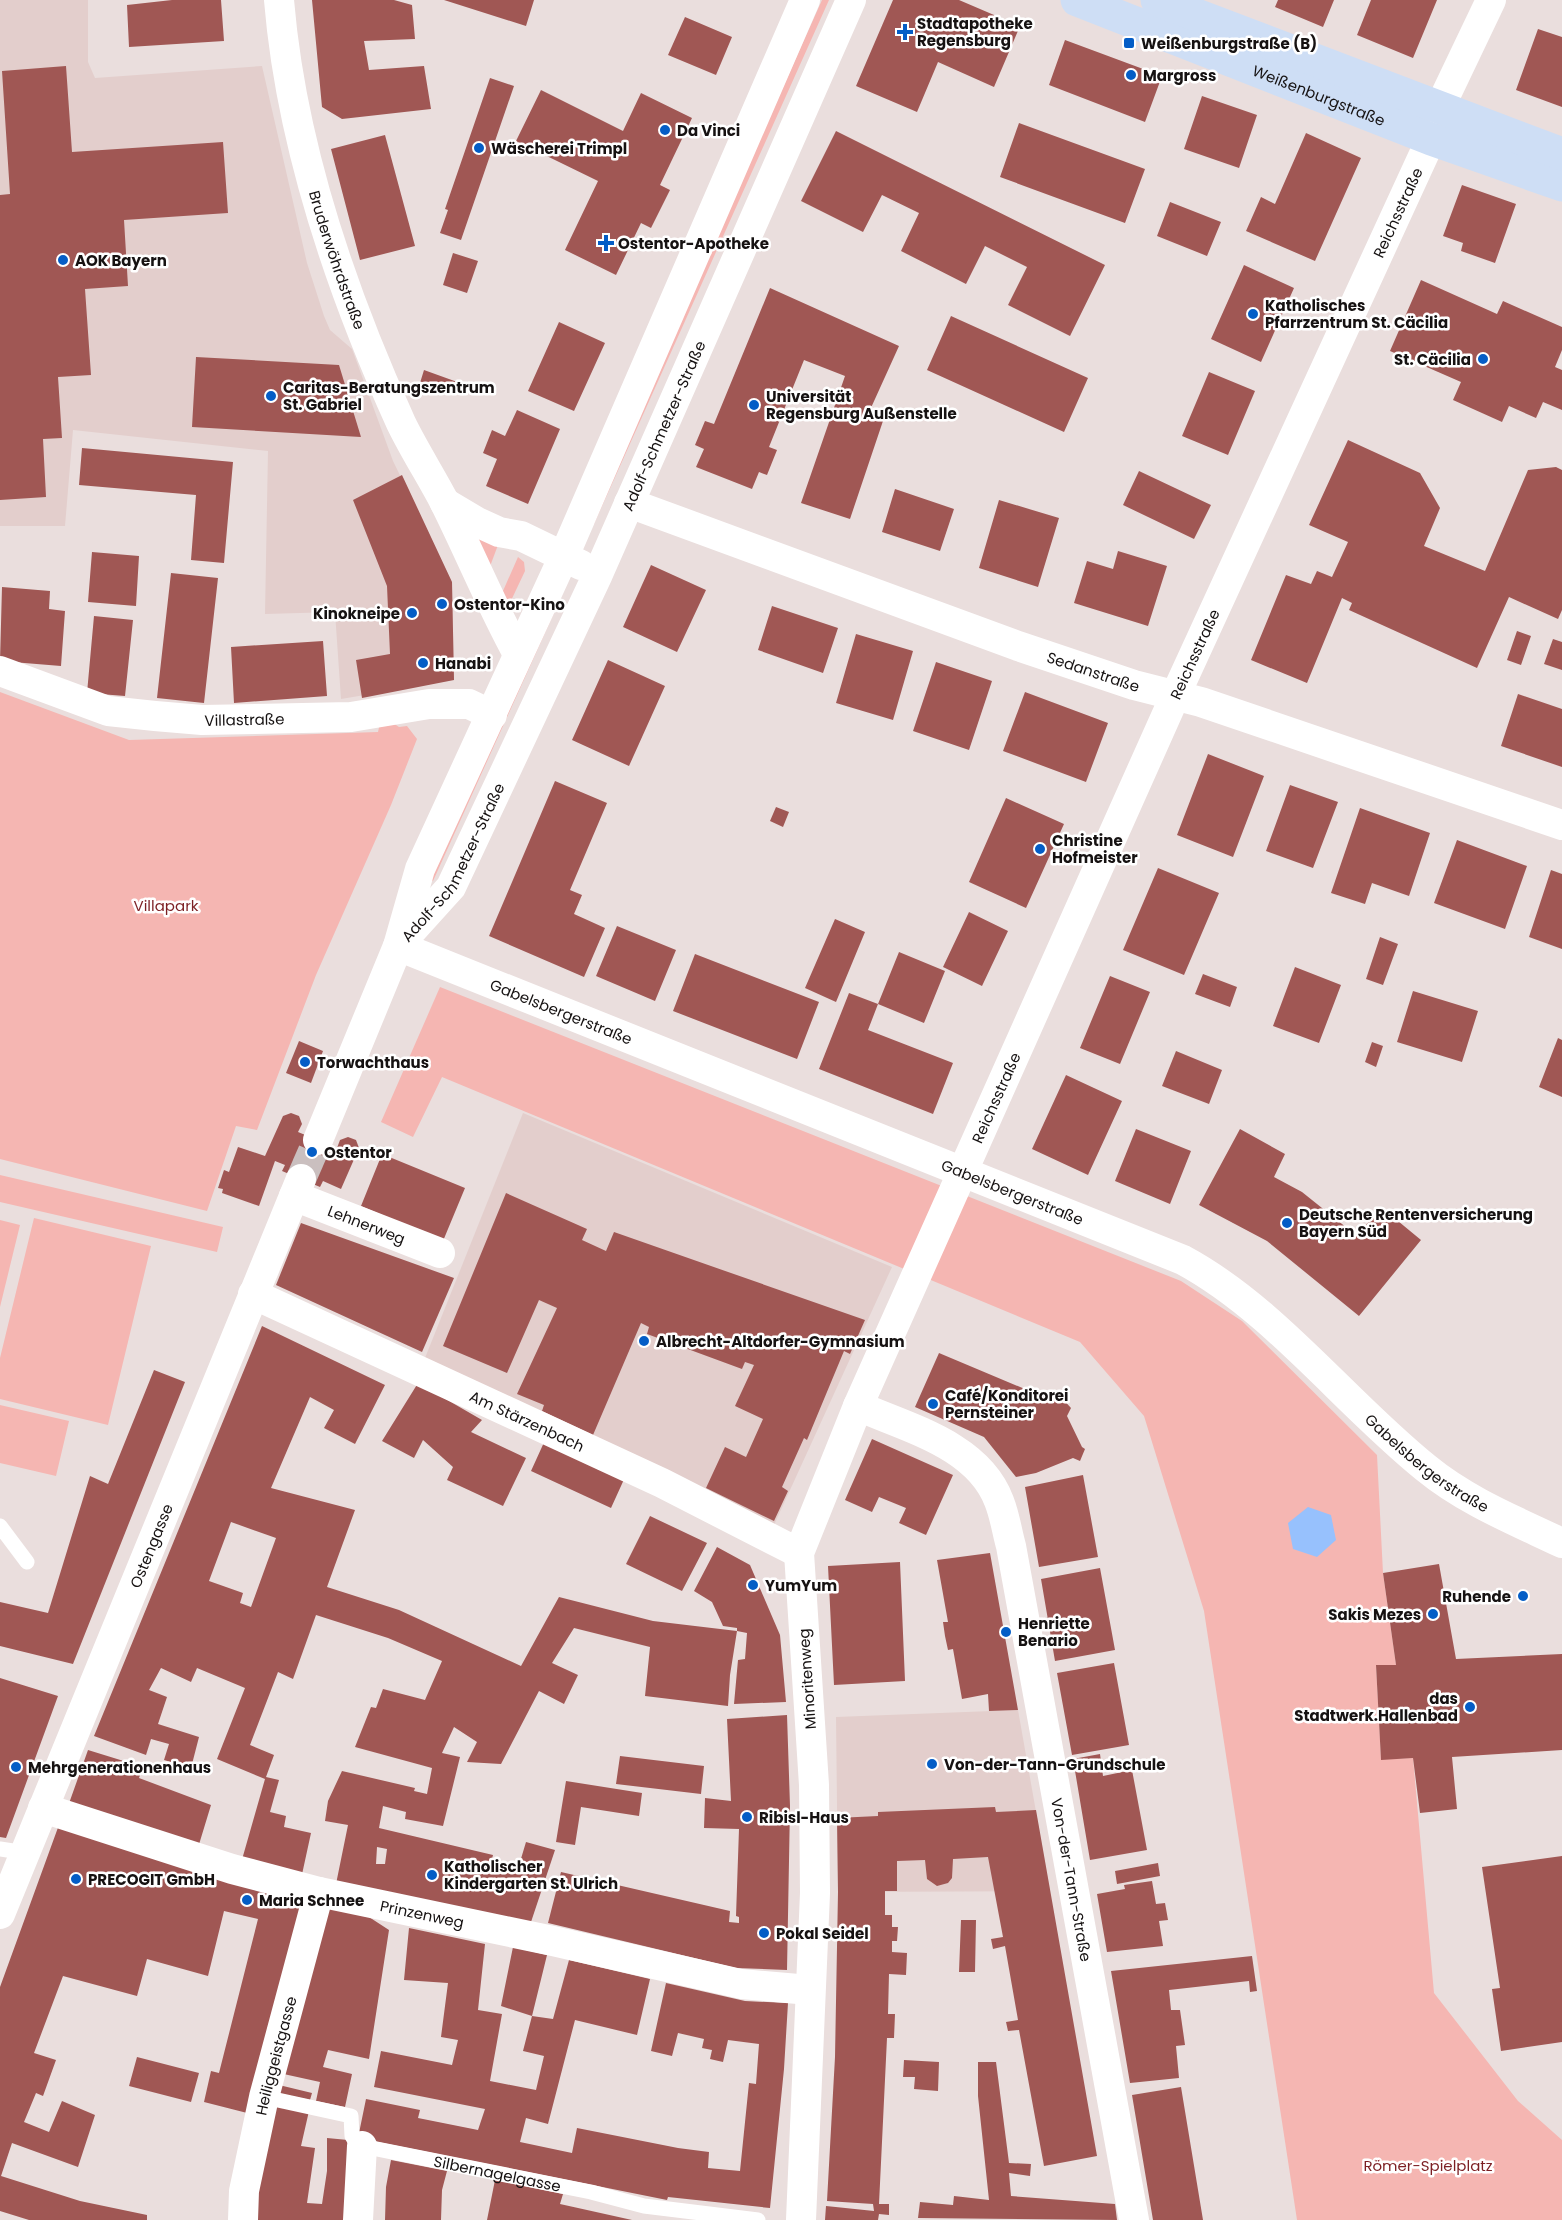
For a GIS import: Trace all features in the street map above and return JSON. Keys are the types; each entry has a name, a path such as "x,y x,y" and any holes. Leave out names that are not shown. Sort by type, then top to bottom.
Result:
{"main road":[{"name":"Weißenburgstraße","path":"1077,0 1435,124 1562,154"},
{"name":"Weißenburgstraße","path":"1158,0 1435,124 1562,185"}],"street":[{"name":"Bruderwöhrdstraße","path":"279,0 294,100 305,152 337,266 402,424 445,503 493,609 518,654"},
{"name":"Adolf-Schmetzer-Straße","path":"398,946 420,869 564,556 805,0"},
{"name":"Adolf-Schmetzer-Straße","path":"398,946 451,887 598,574 851,0"},
{"name":"Reichsstraße","path":"963,1171 1175,696 1491,0"},
{"path":"445,503 477,522 499,532 521,536 598,574"},
{"name":"Sedanstraße","path":"629,503 1018,646 1562,825"},
{"name":"Villastraße","path":"0,671 108,711 179,718 202,720 351,717 429,704 469,704 492,715"},
{"path":"318,1140 398,946"},
{"name":"Gabelsbergerstraße","path":"398,946 1183,1260 1213,1276 1236,1293 1426,1468 1490,1509 1562,1543"},
{"name":"Minoritenweg","path":"801,2220 815,1893 814,1785 799,1553 858,1406 963,1171"},
{"name":"Lehnerweg","path":"298,1187 440,1252"},
{"name":"Ostengasse","path":"0,1914 13,1851 43,1808 298,1187"},
{"name":"Am Stärzenbach","path":"253,1294 662,1483 799,1553"},
{"name":"Von-der-Tann-Straße","path":"858,1406 949,1446 968,1458 985,1477 999,1500 1011,1546 1134,2220"},
{"name":"Prinzenweg","path":"43,1808 232,1869 319,1892 553,1941 741,1984 810,1990"},
{"name":"Heiliggeistgasse","path":"243,2220 244,2192 264,2097 319,1892"},
{"path":"358,2220 362,2146"}],"lane":[{"path":"0,1526 27,1562"},
{"path":"264,2097 351,2116 352,2136 357,2144 362,2146"},
{"name":"Silbernagelgasse","path":"362,2146 591,2192 644,2206 758,2220"}],"shaded area":[{"path":"0,0 88,0 88,62 95,78 262,66 307,263 324,316 330,330 352,349 393,461 452,582 454,680 341,699 335,612 265,614 268,451 73,430 65,526 0,526"},
{"name":"Albrecht-Altdorfer-Gymnasium","path":"523,1113 892,1267 774,1525 421,1368"},
{"name":"Von-der-Tann-Grundschule","path":"1018,1710 1050,1891 838,1892 836,1717"}],"green space":[{"path":"822,0 829,0 594,524 589,521"},
{"path":"463,528 498,545 486,577"},
{"path":"518,557 524,562 525,571 507,609 499,600"},
{"path":"556,600 554,613 433,881 428,878"},
{"name":"Villapark","path":"0,692 129,740 378,732 380,723 393,723 399,727 407,726 417,739 391,805 316,975 257,1130 236,1126 207,1211 0,1159"},
{"name":"Römer-Spielplatz","path":"440,987 1181,1281 1242,1321 1377,1455 1383,1573 1396,1665 1376,1665 1381,1759 1413,1758 1434,1993 1518,2101 1562,2140 1562,2220 1297,2220 1204,1611 1144,1416 1080,1342 442,1077 413,1137 381,1122"},
{"path":"0,1175 223,1227 217,1252 0,1202"},
{"path":"34,1218 151,1246 108,1425 0,1399 0,1358"},
{"path":"0,1220 20,1225 0,1307"},
{"path":"0,1405 69,1421 56,1476 0,1463"}],"water":[{"path":"1308,1507 1331,1515 1336,1540 1317,1557 1293,1549 1288,1523"}],"building":[{"path":"172,0 221,0 224,41 129,47 127,5"},
{"path":"312,0 394,0 412,5 415,39 364,41 369,70 424,66 431,109 342,119 322,107"},
{"path":"444,0 534,0 526,26"},
{"path":"893,0 959,0 1020,26 994,87 938,62 917,112 856,86"},
{"path":"1278,0 1334,0 1323,27 1275,7"},
{"path":"1371,0 1437,0 1413,58 1357,35"},
{"path":"685,17 732,37 716,75 668,55"},
{"path":"1538,29 1562,37 1562,107 1516,90"},
{"path":"1065,40 1162,76 1145,122 1049,85"},
{"name":"AOK Bayern","path":"66,66 72,152 223,142 228,213 124,220 128,286 85,289 91,375 58,377 62,438 43,439 46,497 0,500 0,195 10,194 2,71"},
{"name":"Wäscherei Trimpl","path":"490,78 514,86 461,240 440,233 448,210 445,209"},
{"path":"541,90 623,131 641,93 692,118 660,185 670,190 651,228 641,223 616,275 565,250 598,181 516,141"},
{"path":"1202,96 1257,115 1239,168 1184,149"},
{"path":"1019,123 1145,169 1125,223 1000,177"},
{"path":"836,131 1105,265 1070,336 1008,305 1027,267 985,246 966,284 901,251 919,213 882,195 863,232 801,201"},
{"path":"1306,133 1361,158 1315,261 1246,231 1261,197 1275,204"},
{"path":"385,135 415,246 360,260 331,149"},
{"path":"1462,185 1516,204 1495,263 1461,251 1463,243 1443,236"},
{"path":"1170,202 1221,222 1207,256 1157,236"},
{"path":"453,253 478,261 467,293 443,285"},
{"name":"Katholisches Pfarrzentrum St. Cäcilia","path":"1244,265 1294,288 1261,362 1211,339"},
{"name":"St. Cäcilia","path":"1421,280 1497,314 1503,301 1562,327 1562,350 1555,367 1562,370 1562,410 1543,402 1536,418 1509,406 1502,422 1453,400 1461,382 1390,351"},
{"name":"Universität Regensburg Außenstelle","path":"770,288 899,346 870,410 885,415 850,519 801,503 845,376 804,360 769,447 777,450 767,475 759,472 752,489 696,467 704,449 695,445 705,421 714,424"},
{"path":"951,316 1088,378 1064,432 927,370"},
{"path":"559,322 605,343 574,411 528,391"},
{"name":"Caritas-Beratungszentrum St. Gabriel","path":"196,357 339,365 361,437 192,427"},
{"path":"424,370 460,383 456,395 420,383"},
{"path":"1209,372 1255,391 1228,455 1182,436"},
{"path":"517,410 560,429 528,504 486,486 497,459 483,453 492,430 505,436"},
{"path":"1348,440 1420,473 1440,508 1424,546 1485,571 1528,470 1556,467 1562,470 1562,610 1558,619 1509,597 1477,668 1349,610 1352,603 1342,598 1307,683 1251,660 1286,575 1311,584 1317,571 1332,577 1348,542 1309,525"},
{"path":"82,448 233,462 224,563 191,560 196,495 79,485"},
{"path":"1139,471 1211,505 1194,539 1123,505"},
{"path":"402,475 452,582 454,680 362,698 356,660 390,654 387,586 353,500"},
{"path":"895,489 954,509 940,551 882,532"},
{"path":"999,500 1059,518 1038,587 979,568"},
{"path":"1118,551 1167,566 1148,626 1074,603 1087,561 1113,569"},
{"path":"92,552 139,556 136,606 88,602"},
{"path":"651,565 706,590 677,652 623,627"},
{"path":"171,573 218,578 204,703 157,698"},
{"path":"2,587 50,591 49,609 65,611 61,666 0,661"},
{"path":"772,606 838,628 823,673 758,650"},
{"path":"94,616 133,620 125,696 87,693"},
{"path":"1517,631 1531,636 1521,665 1507,660"},
{"path":"856,634 913,651 893,720 836,703"},
{"path":"1553,639 1562,642 1562,670 1544,664"},
{"path":"323,641 327,696 234,703 231,647"},
{"path":"608,660 665,686 629,766 572,740"},
{"path":"936,662 992,681 969,750 913,731"},
{"path":"1025,692 1108,723 1086,782 1003,751"},
{"path":"1518,694 1562,709 1562,767 1501,746"},
{"path":"1208,754 1264,776 1233,857 1177,835"},
{"path":"555,781 607,803 570,890 582,895 574,914 605,928 584,977 489,936"},
{"path":"1290,785 1338,802 1313,868 1266,851"},
{"path":"1006,798 1064,824 1026,908 969,882"},
{"path":"776,807 789,812 783,827 770,821"},
{"path":"1360,808 1430,833 1409,896 1372,883 1365,904 1331,893"},
{"path":"1457,840 1527,866 1505,929 1434,903"},
{"path":"1158,868 1219,893 1184,975 1123,950"},
{"path":"1551,870 1562,874 1562,949 1529,937"},
{"path":"969,912 1008,931 982,986 943,967"},
{"path":"835,919 865,932 836,1002 805,988"},
{"path":"617,926 676,950 655,1001 596,976"},
{"path":"1380,937 1398,944 1383,985 1366,979"},
{"path":"899,952 945,971 924,1023 878,1004"},
{"path":"695,954 819,1002 797,1059 673,1011"},
{"path":"1295,967 1341,985 1319,1043 1273,1026"},
{"path":"1203,974 1237,987 1230,1007 1195,994"},
{"path":"1110,976 1150,992 1120,1064 1080,1048"},
{"path":"1413,991 1478,1011 1462,1062 1397,1042"},
{"path":"849,993 878,1004 868,1030 953,1063 933,1114 819,1069"},
{"path":"1558,1038 1562,1040 1562,1097 1539,1087"},
{"name":"Torwachthaus","path":"299,1041 323,1051 311,1083 286,1073"},
{"path":"1372,1042 1383,1046 1376,1067 1365,1062"},
{"path":"1176,1051 1222,1070 1209,1104 1162,1086"},
{"path":"1066,1075 1122,1101 1088,1175 1032,1149"},
{"name":"Ostentor","path":"291,1113 299,1116 302,1124 298,1132 337,1148 340,1140 348,1137 356,1140 359,1148 341,1189 323,1181 320,1187 282,1171 285,1165 275,1161 259,1206 222,1193 223,1189 218,1188 224,1170 229,1172 238,1147 265,1156 283,1116"},
{"path":"1136,1129 1191,1151 1170,1204 1115,1181"},
{"name":"Deutsche Rentenversicherung Bayern Süd","path":"1240,1129 1285,1154 1274,1177 1302,1192 1357,1236 1381,1207 1421,1240 1359,1316 1267,1241 1199,1205"},
{"path":"382,1154 465,1188 443,1241 361,1206"},
{"path":"506,1193 587,1229 582,1240 606,1251 614,1232 865,1320 850,1354 844,1351 807,1440 804,1438 782,1487 788,1491 774,1521 706,1488 725,1447 746,1457 763,1419 735,1406 754,1365 745,1362 742,1369 647,1334 649,1327 641,1323 593,1435 542,1411 544,1405 517,1394 557,1308 539,1300 507,1373 443,1346"},
{"path":"301,1223 454,1278 422,1352 276,1285"},
{"path":"262,1326 385,1385 355,1444 324,1428 334,1410 310,1397 271,1488 355,1510 327,1587 399,1610 521,1666 559,1597 653,1621 737,1631 728,1706 645,1696 650,1647 574,1628 552,1663 578,1675 564,1704 539,1691 501,1764 467,1762 477,1742 454,1727 442,1753 460,1757 443,1826 405,1819 406,1812 383,1806 379,1828 493,1855 491,1863 517,1872 526,1842 555,1850 529,1928 336,1884 348,1825 325,1821 328,1801 342,1771 415,1788 414,1791 427,1794 432,1768 355,1747 371,1707 376,1708 383,1689 425,1700 442,1661 388,1638 316,1615 293,1679 278,1672 250,1745 274,1755 266,1777 279,1780 270,1812 286,1816 284,1827 311,1833 301,1879 241,1863 265,1779 217,1759 245,1688 197,1668 191,1682 161,1668 149,1690 167,1697 158,1724 199,1737 191,1768 164,1760 169,1744 151,1739 146,1755 94,1736","holes":["231,1522 276,1538 251,1607 240,1603 243,1593 209,1581","377,1847 387,1849 385,1864 376,1864"]},
{"path":"939,1353 1051,1400 1055,1396 1060,1396 1071,1408 1067,1416 1085,1449 1080,1461 1073,1458 1036,1473 1016,1477 984,1437 915,1407"},
{"path":"154,1370 185,1382 73,1664 0,1646 0,1602 48,1613 90,1476 108,1484"},
{"path":"418,1383 482,1420 471,1432 526,1458 503,1506 447,1480 453,1467 423,1440 414,1458 382,1441"},
{"path":"546,1438 626,1475 611,1508 531,1471"},
{"path":"872,1439 953,1475 926,1535 899,1523 906,1508 879,1497 872,1512 845,1500"},
{"path":"1083,1475 1098,1557 1039,1567 1025,1487"},
{"path":"650,1516 707,1543 682,1591 626,1564"},
{"path":"717,1547 750,1565 780,1635 786,1702 734,1704 738,1660 745,1659 747,1633 737,1631 737,1628 723,1626 712,1602 694,1591"},
{"path":"990,1553 1018,1710 989,1711 988,1694 962,1699 953,1649 948,1650 945,1636 943,1622 948,1622 937,1560"},
{"path":"900,1562 905,1681 834,1685 828,1566"},
{"name":"das Stadtwerk.Hallenbad","path":"1439,1564 1456,1659 1562,1654 1562,1750 1452,1757 1457,1809 1420,1813 1413,1758 1381,1760 1376,1665 1396,1665 1383,1573"},
{"path":"1100,1568 1115,1650 1055,1661 1041,1579"},
{"path":"1114,1663 1129,1745 1072,1755 1057,1673"},
{"name":"Mehrgenerationenhaus","path":"0,1678 58,1696 6,1838 0,1837"},
{"path":"787,1715 790,1806 787,1970 736,1968 548,1923 561,1872 730,1911 729,1922 739,1923 739,1917 736,1916 739,1829 704,1828 705,1798 731,1801 727,1719"},
{"path":"88,1750 143,1767 139,1778 211,1805 197,1851 67,1809"},
{"path":"1100,1754 1103,1776 1132,1770 1147,1850 1090,1860 1073,1759"},
{"path":"620,1756 704,1766 701,1794 616,1784"},
{"path":"566,1781 642,1793 639,1816 581,1807 575,1845 556,1842"},
{"path":"995,1807 996,1812 1036,1810 1097,2156 1044,2166 1019,2030 1008,2031 1006,2022 1018,2020 1005,1946 993,1949 991,1939 1003,1937 988,1857 953,1859 952,1878 948,1883 937,1886 927,1879 925,1860 897,1861 897,1891 885,1891 885,1915 892,1915 892,1927 898,1927 897,1941 892,1941 892,1952 907,1953 906,1975 889,1974 888,2014 895,2014 894,2038 887,2038 879,2204 889,2204 889,2215 879,2214 878,2220 825,2220 826,2206 874,2211 873,2204 827,2201 835,2057 837,1818 878,1816 878,1812"},
{"path":"60,1822 307,1900 255,2115 204,2102 211,2071 219,2073 258,1919 224,1911 208,1976 147,1959 137,1996 63,1976 34,2053 56,2060 43,2096 36,2093 24,2122 49,2132 62,2101 95,2115 78,2167 12,2143 1,2176 80,2201 147,2215 147,2220 29,2220 0,2211 0,1987"},
{"path":"1562,1856 1562,2042 1501,2051 1492,1989 1500,1988 1482,1867"},
{"path":"1158,1863 1160,1876 1117,1884 1115,1871"},
{"path":"1152,1881 1156,1904 1165,1903 1168,1920 1159,1921 1163,1946 1107,1952 1097,1894 1125,1889 1124,1885"},
{"path":"330,1904 369,1917 389,1930 369,2059 328,2050 323,2067 352,2074 345,2107 316,2101 320,2082 279,2073"},
{"path":"961,1920 976,1920 975,1972 959,1972"},
{"path":"409,1928 485,1944 478,2010 502,2014 490,2081 536,2090 544,2056 523,2051 532,2016 553,2019 569,1960 650,1979 637,2035 575,2020 548,2124 526,2118 520,2142 572,2153 577,2128 709,2152 708,2168 740,2171 749,2083 756,2084 759,2044 728,2040 723,2062 710,2059 712,2050 702,2048 704,2039 678,2033 672,2056 651,2051 666,1983 745,2001 788,2003 770,2208 668,2197 667,2200 358,2138 366,2099 420,2110 418,2118 478,2130 485,2109 374,2087 381,2051 452,2065 458,2040 441,2037 448,1983 404,1980"},
{"path":"513,1947 547,1955 532,2016 501,2006"},
{"path":"1252,1956 1257,1991 1250,1992 1249,1981 1169,1990 1171,2010 1180,2010 1185,2045 1176,2046 1179,2078 1130,2083 1111,1971"},
{"path":"137,2057 199,2073 191,2102 129,2086"},
{"path":"904,2060 939,2062 938,2091 914,2089 915,2077 903,2077"},
{"path":"978,2062 996,2062 1009,2163 1031,2164 1030,2176 1009,2173 1011,2196 1115,2204 1117,2220 918,2218 920,2202 953,2205 954,2196 989,2200 978,2096"},
{"path":"279,2085 312,2093 310,2100 277,2093"},
{"path":"1181,2087 1203,2220 1153,2220 1132,2095"},
{"path":"268,2103 309,2111 301,2146 315,2148 307,2203 322,2204 327,2171 327,2138 348,2140 349,2220 247,2220"},
{"path":"391,2160 447,2171 442,2190 441,2220 385,2220 386,2187"},
{"path":"495,2180 563,2194 560,2204 632,2220 487,2220"}],"tunnel":[{"path":"301,1179 318,1140"}],"place":[{"name":"Stadtapotheke Regensburg","path":"905,32"},
{"name":"Weißenburgstraße (B)","path":"1129,43"},
{"name":"Margross","path":"1131,75"},
{"name":"Da Vinci","path":"665,130"},
{"name":"Wäscherei Trimpl","path":"479,148"},
{"name":"Ostentor-Apotheke","path":"606,243"},
{"name":"AOK Bayern","path":"63,260"},
{"name":"Katholisches Pfarrzentrum St. Cäcilia","path":"1253,314"},
{"name":"St. Cäcilia","path":"1483,359"},
{"name":"Caritas-Beratungszentrum St. Gabriel","path":"271,396"},
{"name":"Universität Regensburg Außenstelle","path":"754,405"},
{"name":"Ostentor-Kino","path":"442,604"},
{"name":"Kinokneipe","path":"412,613"},
{"name":"Hanabi","path":"423,663"},
{"name":"Christine Hofmeister","path":"1040,849"},
{"name":"Torwachthaus","path":"305,1062"},
{"name":"Ostentor","path":"312,1152"},
{"name":"Deutsche Rentenversicherung Bayern Süd","path":"1287,1223"},
{"name":"Albrecht-Altdorfer-Gymnasium","path":"644,1341"},
{"name":"Café/Konditorei Pernsteiner","path":"933,1404"},
{"name":"YumYum","path":"753,1585"},
{"name":"Ruhende","path":"1523,1596"},
{"name":"Sakis Mezes","path":"1433,1614"},
{"name":"Henriette Benario","path":"1006,1632"},
{"name":"das Stadtwerk.Hallenbad","path":"1470,1707"},
{"name":"Von-der-Tann-Grundschule","path":"932,1764"},
{"name":"Mehrgenerationenhaus","path":"16,1767"},
{"name":"Ribisl-Haus","path":"747,1817"},
{"name":"Katholischer Kindergarten St. Ulrich","path":"432,1875"},
{"name":"PRECOGIT GmbH","path":"76,1879"},
{"name":"Maria Schnee","path":"247,1900"},
{"name":"Pokal Seidel","path":"764,1933"}]}
